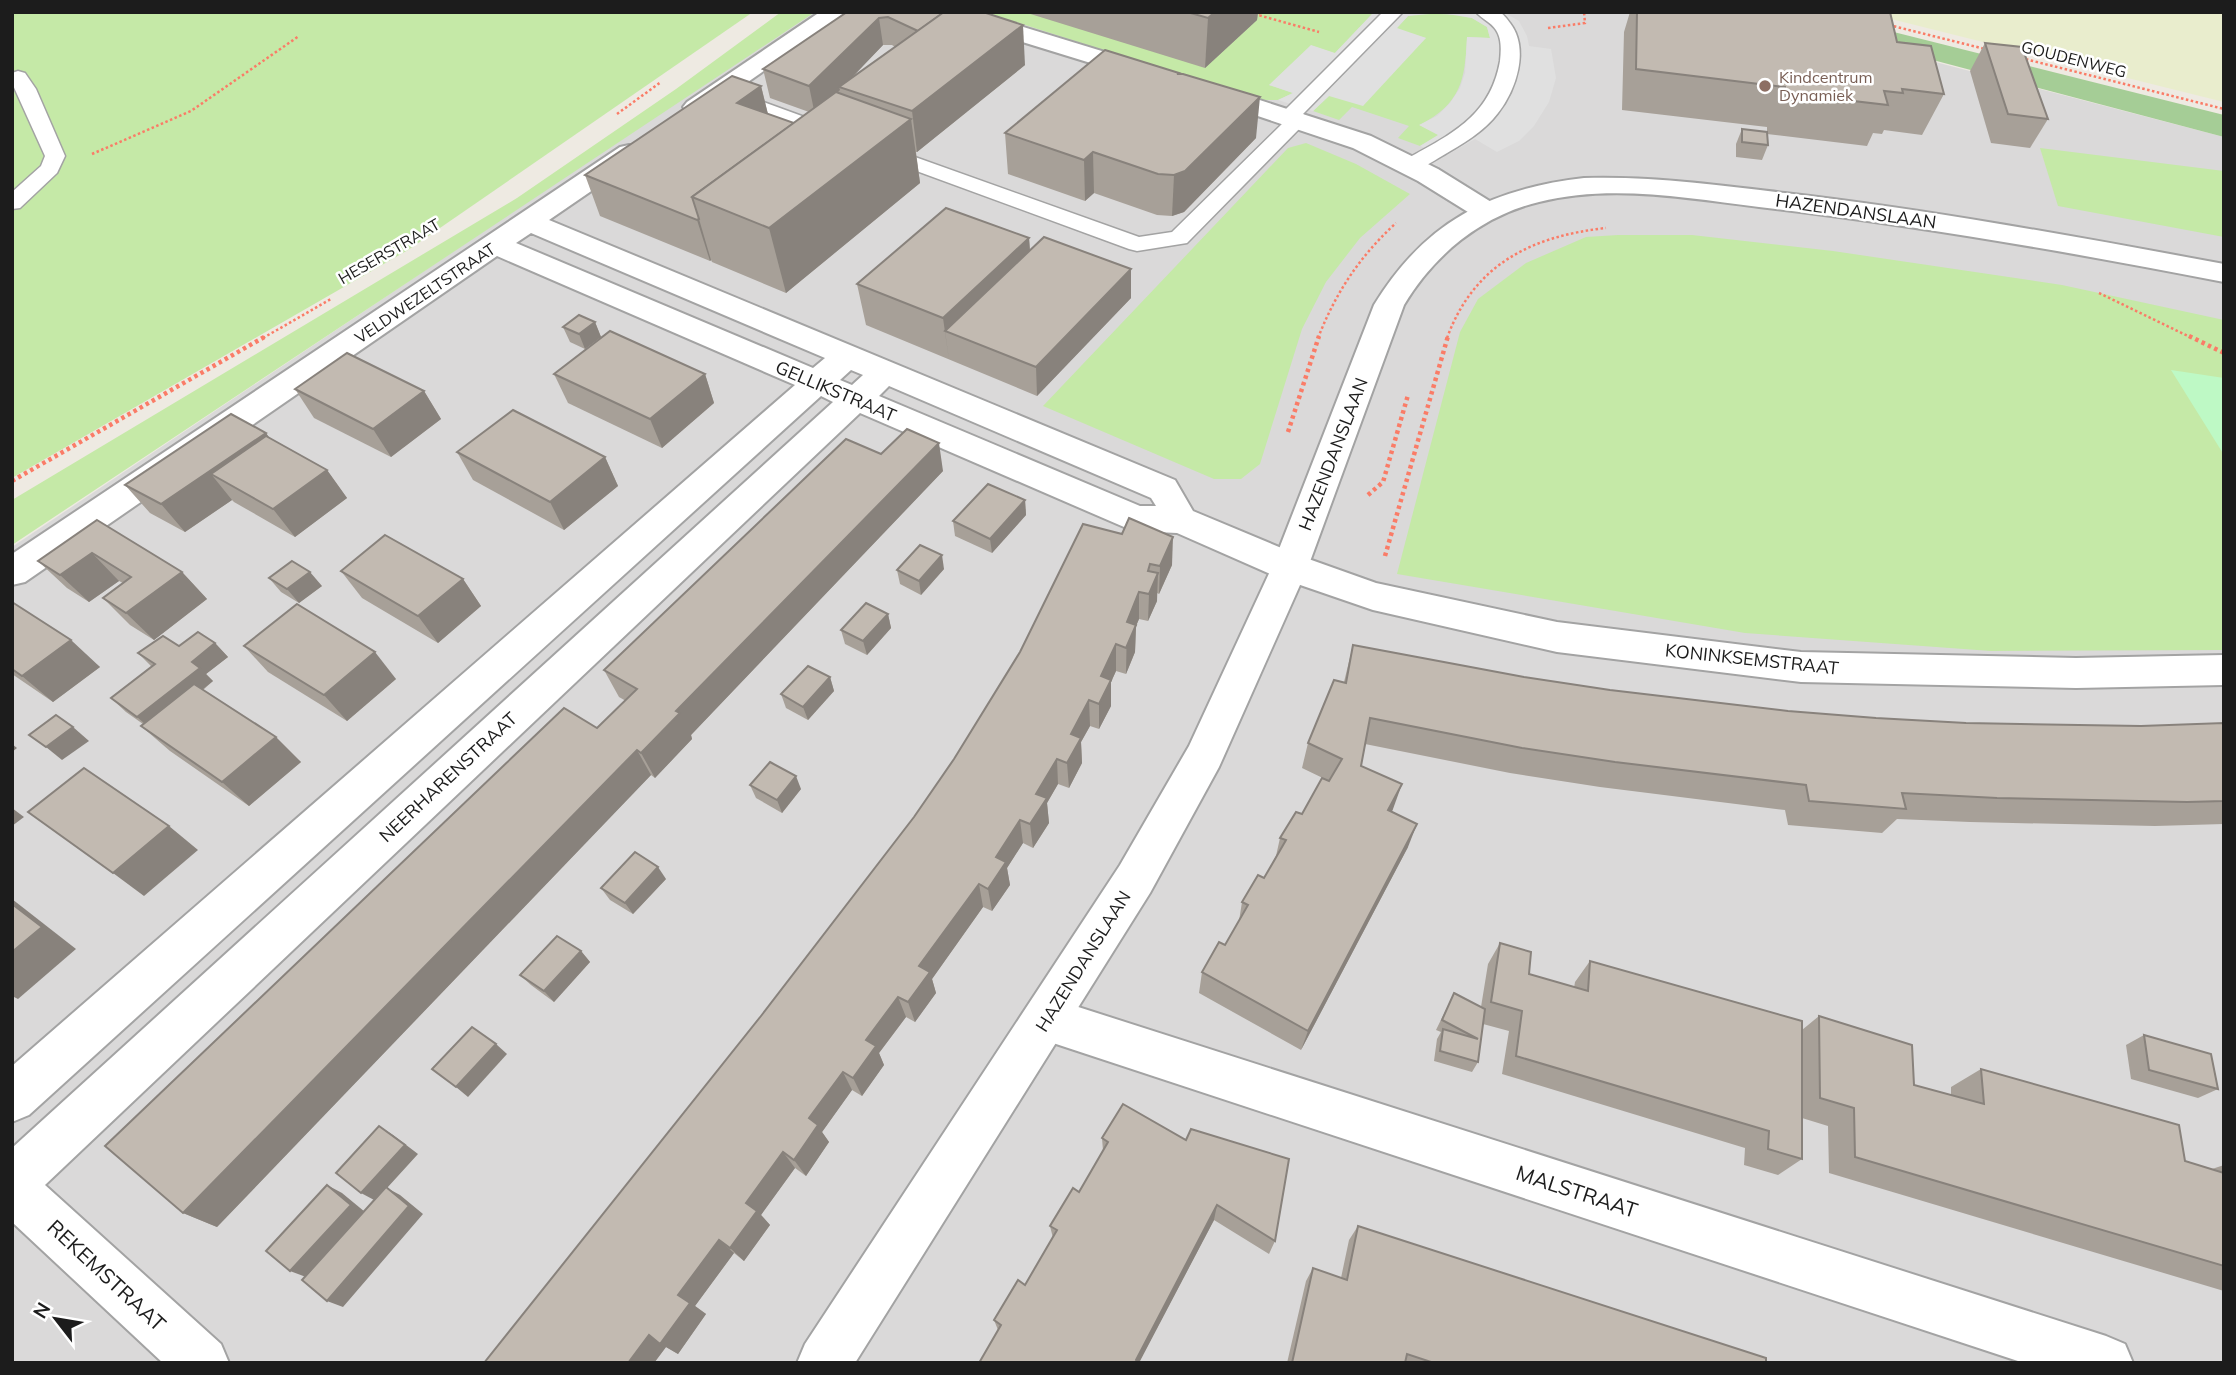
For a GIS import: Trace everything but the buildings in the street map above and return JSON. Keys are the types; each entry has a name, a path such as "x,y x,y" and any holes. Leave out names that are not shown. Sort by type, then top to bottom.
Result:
{"street":[{"path":"674,122 836,12"},
{"path":"949,12 1294,118 1362,142 1410,165 1486,211"},
{"name":"VELDWEZELTSTRAAT","path":"12,572 652,137"},
{"name":"HAZENDANSLAAN","path":"824,1363 1135,879 1205,755 1290,567 1389,305 1410,270 1437,244 1486,211 1532,195 1562,189 1603,186 1696,191 1904,216 2224,273"},
{"name":"GELLIKSTRAAT","path":"529,222 1163,489 1181,520"},
{"name":"GELLIKSTRAAT","path":"495,245 1136,518 1181,520 1290,567"},
{"path":"12,1098 847,356"},
{"name":"NEERHARENSTRAAT","path":"12,1182 885,372"},
{"name":"KONINKSEMSTRAAT","path":"1290,567 1373,596 1557,638 1801,667 2076,673 2224,670"},
{"name":"MALSTRAAT","path":"1047,1019 2106,1363"},
{"name":"REKEMSTRAAT","path":"12,1188 202,1363"}],"lane":[{"path":"718,91 1137,244 1179,238 1294,118 1360,44 1394,12"},
{"path":"1410,165 1474,127 1497,103 1506,86 1510,65 1509,33 1500,22 1485,12"},
{"path":"12,203 50,169 55,156 26,89 18,77"},
{"path":"813,127 830,109"}],"path":[{"path":"1260,12 1258,15 1360,44"},
{"path":"1509,33 1585,23 1584,12"},
{"name":"GOUDENWEG","path":"1877,22 1997,52"},
{"path":"50,169 113,146 191,111 299,36"},
{"name":"GOUDENWEG","path":"2011,56 2224,109"},
{"path":"612,117 668,76"},
{"path":"1286,438 1305,372 1337,291 1362,255 1391,226 1427,199 1449,187"},
{"path":"1373,596 1437,377 1457,314 1468,296 1478,283 1508,258 1542,241 1582,230 1618,228"},
{"path":"2090,288 2224,354"},
{"name":"HESERSTRAAT","path":"12,481 332,298"},
{"path":"1362,501 1382,482 1408,393"}],"shaded area":[{"path":"811,12 1731,12 1766,18 2224,137 2224,1363 12,1363 12,547"},
{"path":"1374,12 1503,12 1519,21 1529,46 1551,49 1556,78 1549,102 1534,126 1519,141 1497,152 1475,139 1447,155 1420,146 1438,135 1419,125 1437,116 1460,88 1465,73 1467,37 1490,38 1487,27 1472,18 1441,13 1408,16 1397,28 1426,38 1363,106 1329,96 1313,111 1278,100 1293,93 1269,85 1311,45 1335,53"}],"green space":[{"path":"12,12 753,12 408,250 12,478"},
{"path":"781,12 815,12 12,545 12,500 517,198 676,89"},
{"path":"985,12 1374,12 1335,53 1269,85 1293,93 1278,100 1258,100"},
{"path":"1752,12 1814,12 2224,115 2224,137"},
{"path":"1863,12 2224,12 2224,102 1915,25"},
{"path":"1422,13 1472,18 1487,27 1490,38 1467,37 1465,66 1458,89 1444,108 1420,125 1439,135 1420,146 1398,138 1409,126 1352,107 1339,120 1313,111 1329,96 1426,38 1396,29 1408,16"},
{"path":"1306,143 1356,164 1410,194 1360,238 1326,282 1302,329 1260,464 1241,479 1214,479 1043,406 1288,148"},
{"path":"2040,148 2224,171 2224,237 2058,206"},
{"path":"1692,235 1833,251 2062,285 2224,320 2224,650 1991,651 1745,633 1397,574 1460,332 1478,299 1526,263 1586,237"},
{"path":"2171,370 2224,378 2224,455"}],"place":[{"name":"Kindcentrum Dynamiek","path":"1765,86"}]}
